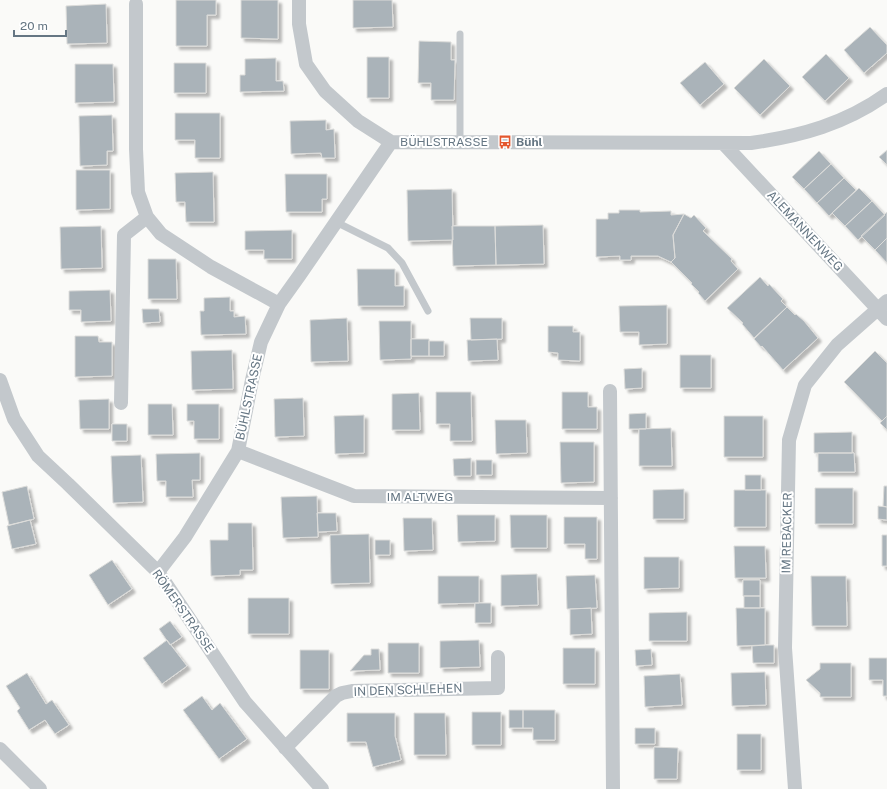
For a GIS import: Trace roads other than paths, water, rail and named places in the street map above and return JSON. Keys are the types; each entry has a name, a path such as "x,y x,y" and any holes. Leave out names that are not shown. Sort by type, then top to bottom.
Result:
{"street":[{"path":"299,0 300,24 306,64 325,91 358,121 391,142"},
{"path":"136,4 136,149 138,192 147,217 161,234 211,267 279,304"},
{"name":"BÜHLSTRASSE","path":"158,572 185,537 238,452 261,342 279,304 300,276 391,142 751,143 778,139 818,129 844,119 870,106 887,94"},
{"name":"ALEMANNENWEG","path":"723,143 884,310"},
{"path":"121,402 124,235 147,217"},
{"name":"IM REBACKER","path":"795,789 785,648 789,440 805,385 837,345 884,310"},
{"name":"RÖMERSTRASSE","path":"0,380 14,419 38,456 158,572 245,702 322,789"},
{"path":"610,391 613,789"},
{"name":"IM ALTWEG","path":"238,452 354,496 611,498"},
{"name":"IN DEN SCHLEHEN","path":"286,748 336,696 342,693 352,691 498,688 498,657"},
{"path":"0,749 40,789"}],"lane":[{"path":"460,34 460,142"},
{"path":"336,222 388,248 402,264 428,311"}],"place":[{"name":"Bühl","path":"505,142"}]}
